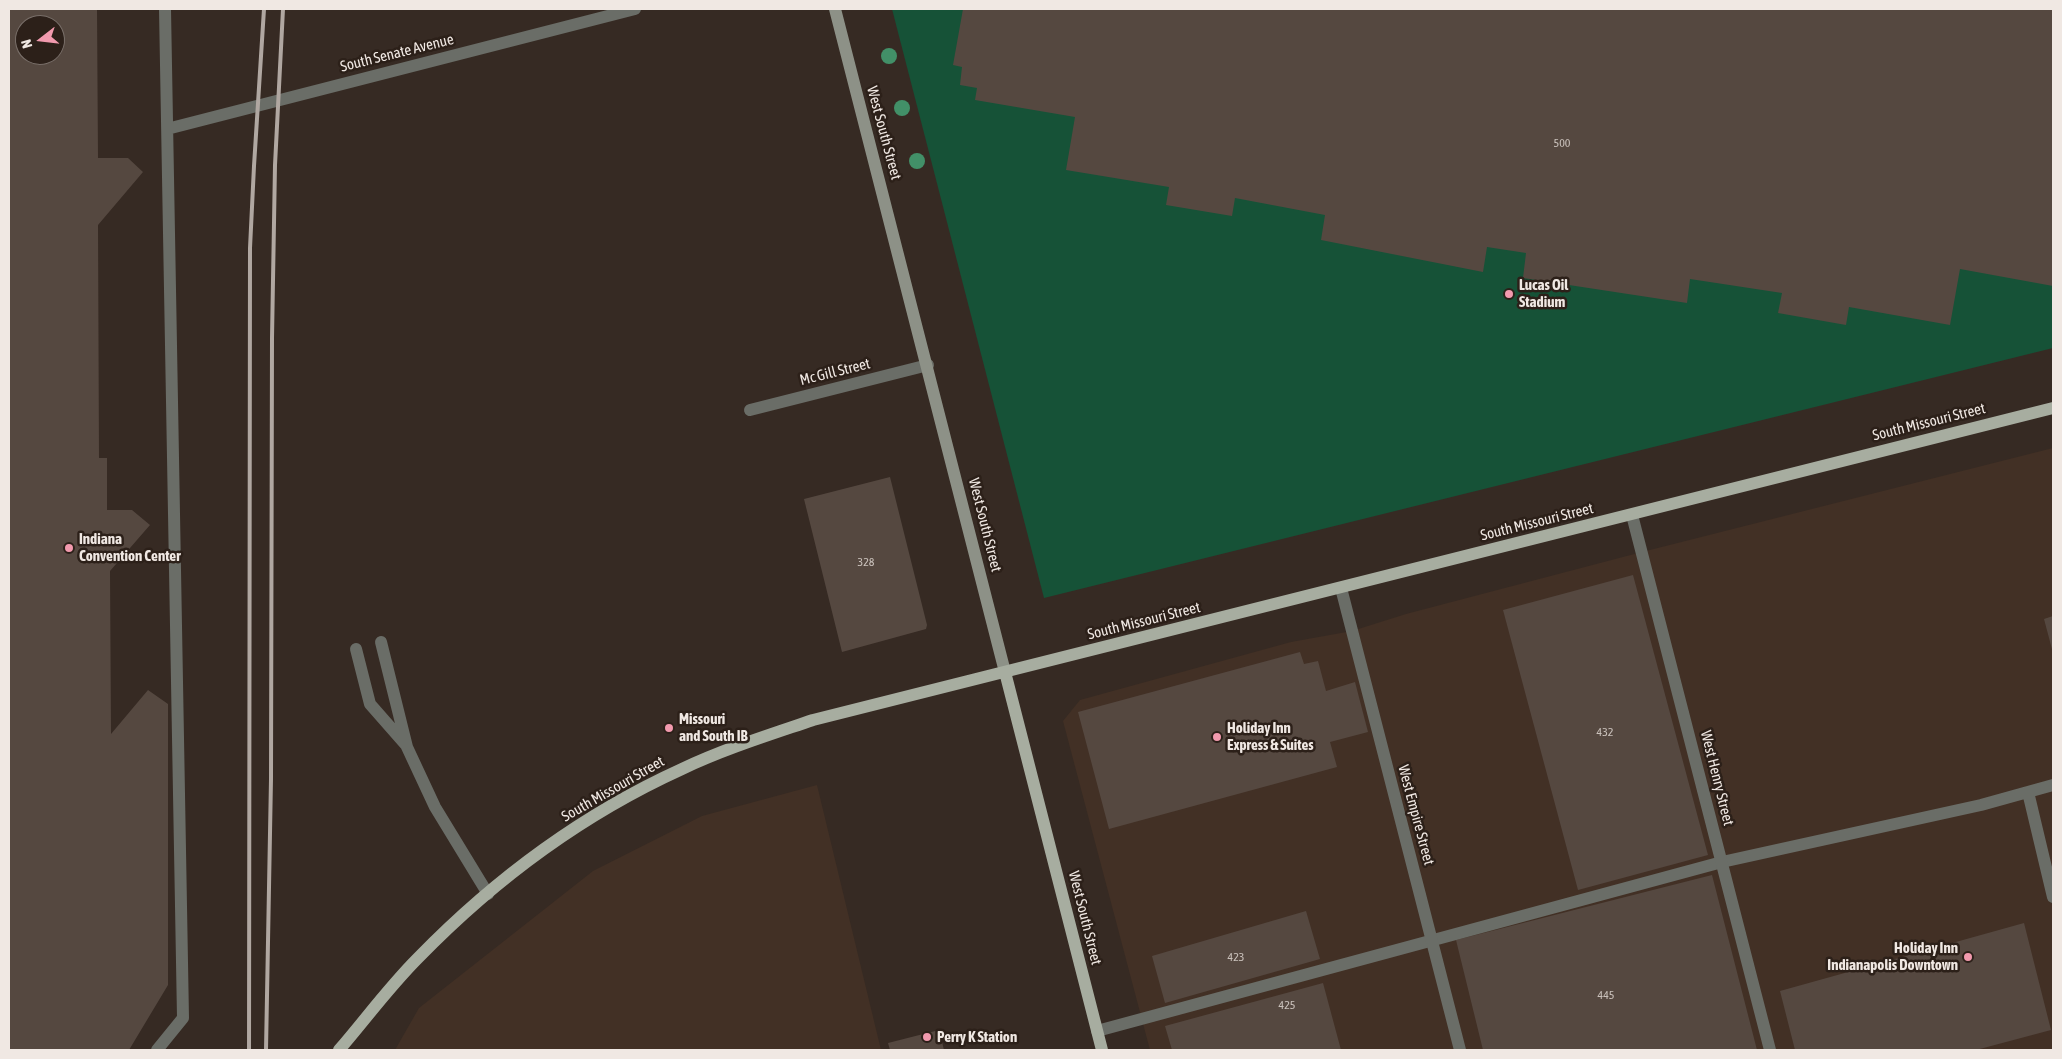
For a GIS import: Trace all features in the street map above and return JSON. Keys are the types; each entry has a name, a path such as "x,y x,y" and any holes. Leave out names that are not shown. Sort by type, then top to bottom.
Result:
{"main road":[{"name":"West South Street","path":"835,9 928,365 1102,1050"},
{"name":"South Missouri Street","path":"339,1050 417,958 521,867 593,816 624,798 691,765 743,744 813,720 2053,408"}],"street":[{"path":"157,1050 183,1018 165,9"},
{"name":"South Senate Avenue","path":"167,129 635,9"},
{"name":"Mc Gill Street","path":"750,410 928,365"},
{"name":"West Henry Street","path":"1632,515 1770,1050"},
{"name":"West Empire Street","path":"1341,588 1460,1050"},
{"path":"381,642 407,747 436,807 488,894"},
{"path":"356,649 370,704 407,747"},
{"path":"1097,1031 1722,862 1971,807 2053,786"},
{"path":"2028,792 2053,897"}],"shaded area":[{"path":"2053,448 2053,1050 1150,1050 1063,721 1080,700 1291,642 1352,631 1406,614 1642,552"},
{"path":"817,785 881,1050 395,1050 419,1008 593,871 702,816"}],"green space":[{"name":"Lucas Oil Stadium","path":"892,9 2053,9 2053,348 1044,598"}],"building":[{"name":"Indiana Convention Center","path":"9,9 97,9 98,158 128,158 143,172 98,225 99,458 107,458 107,510 132,510 150,525 110,571 111,734 148,690 168,704 168,985 129,1050 9,1050"},
{"name":"Lucas Oil Stadium","path":"963,9 2053,9 2053,286 1960,269 1950,325 1849,307 1846,325 1778,313 1782,293 1690,279 1687,303 1523,278 1526,253 1487,247 1483,272 1321,240 1325,215 1235,198 1232,216 1166,205 1169,187 1066,170 1075,117 975,100 977,88 960,85 962,67 953,65"},
{"path":"890,477 927,625 926,629 842,652 804,499"},
{"path":"1633,575 1708,855 1578,890 1503,610"},
{"path":"2053,616 2053,653 2044,619"},
{"name":"Holiday Inn Express & Suites","path":"1300,652 1304,664 1318,661 1326,691 1355,682 1368,732 1330,742 1337,767 1109,829 1078,712"},
{"path":"1712,875 1757,1050 1483,1050 1456,940"},
{"path":"1306,911 1320,959 1165,1003 1152,956"},
{"name":"Holiday Inn Indianapolis Downtown","path":"2024,923 2051,1030 1976,1050 1795,1050 1780,991"},
{"path":"1323,983 1341,1050 1172,1050 1165,1026"},
{"name":"Perry K Station","path":"939,1030 944,1050 890,1050 888,1043"}],"railway":[{"path":"249,1050 250,248 264,9"},
{"path":"266,1050 271,779 272,338 275,165 283,9"}],"place":[{"name":"Lucas Oil Stadium","path":"1509,294"},
{"name":"Indiana Convention Center","path":"69,548"},
{"name":"Missouri and South IB","path":"669,728"},
{"name":"Holiday Inn Express & Suites","path":"1217,737"},
{"name":"Holiday Inn Indianapolis Downtown","path":"1968,957"},
{"name":"Perry K Station","path":"927,1037"}]}
